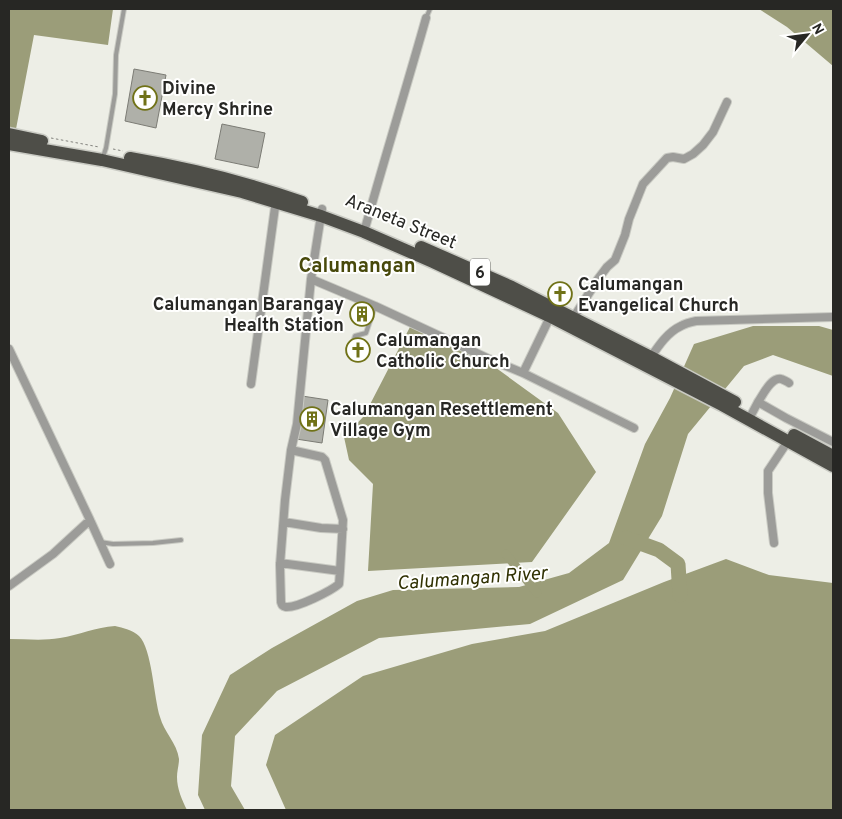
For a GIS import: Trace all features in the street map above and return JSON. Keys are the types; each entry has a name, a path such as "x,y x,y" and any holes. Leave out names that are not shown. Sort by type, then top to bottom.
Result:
{"highway":[{"path":"9,134 242,192 277,198"},
{"path":"9,144 199,172 244,183 277,198 321,212 367,223 433,262 552,312 724,401 753,411 833,466"},
{"path":"571,322 651,357 672,373"},
{"path":"790,438 833,456"}],"street":[{"path":"367,223 426,18"},
{"path":"571,322 603,273 615,260 643,184 667,158 684,158 693,154 703,145 713,132 727,102"},
{"path":"251,384 277,198"},
{"path":"291,450 322,457 325,460 341,514 343,529 339,584 312,599 285,607 281,602 280,563 285,500 291,450 297,424 310,279 321,212"},
{"path":"310,279 375,306 523,373 634,428"},
{"path":"523,373 552,312"},
{"path":"651,357 674,331 682,325 696,321 833,317"},
{"path":"9,349 110,564"},
{"path":"789,383 782,379 776,379 772,382 753,411 786,418 833,442"},
{"path":"774,543 768,493 768,471 790,438"},
{"path":"9,586 52,554 90,520"},
{"path":"284,522 343,529"},
{"path":"280,563 340,571"}],"lane":[{"path":"103,157 115,94 116,55 124,9"},
{"path":"426,18 430,9"},
{"path":"350,352 355,336 366,333 375,306"},
{"path":"100,542 113,544 181,540"}],"shaded area":[{"path":"9,9 113,9 108,45 34,35 16,129 9,127"},
{"path":"759,9 833,9 833,66 787,27"},
{"path":"753,326 819,326 833,330 833,376 773,355 744,366 688,434 662,516 623,580 530,624 379,638 277,691 235,736 231,786 245,810 205,810 198,795 202,735 230,675 272,648 357,601 393,590 519,587 569,573 609,543 645,444 670,398 694,344"},
{"path":"410,327 492,365 558,413 596,472 532,562 368,571 373,484 349,460 344,437 364,416"},
{"path":"726,559 769,575 833,583 833,810 286,810 266,765 275,735 363,676 472,644 545,631 664,582"},
{"path":"115,626 137,634 147,651 160,717 178,753 178,786 187,810 9,810 9,639 54,639"}],"building":[{"name":"Divine Mercy Shrine","path":"134,69 166,75 156,128 125,121"},
{"path":"222,124 265,133 258,168 215,159"},
{"name":"Calumangan Barangay Health Station","path":"360,306 369,309 364,322 356,320"},
{"name":"Calumangan Resettlement Village Gym","path":"302,396 328,400 322,443 296,439"}],"waterway":[{"path":"626,538 659,550 678,564 680,595"},
{"name":"Calumangan River","path":"506,554 537,593"}],"place":[{"name":"Divine Mercy Shrine","path":"145,98"},
{"name":"Calumangan Evangelical Church","path":"560,294"},
{"name":"Calumangan Barangay Health Station","path":"362,314"},
{"name":"Calumangan Catholic Church","path":"358,350"},
{"name":"Calumangan Resettlement Village Gym","path":"312,419"}],"district":[{"name":"Calumangan","path":"357,265"}]}
